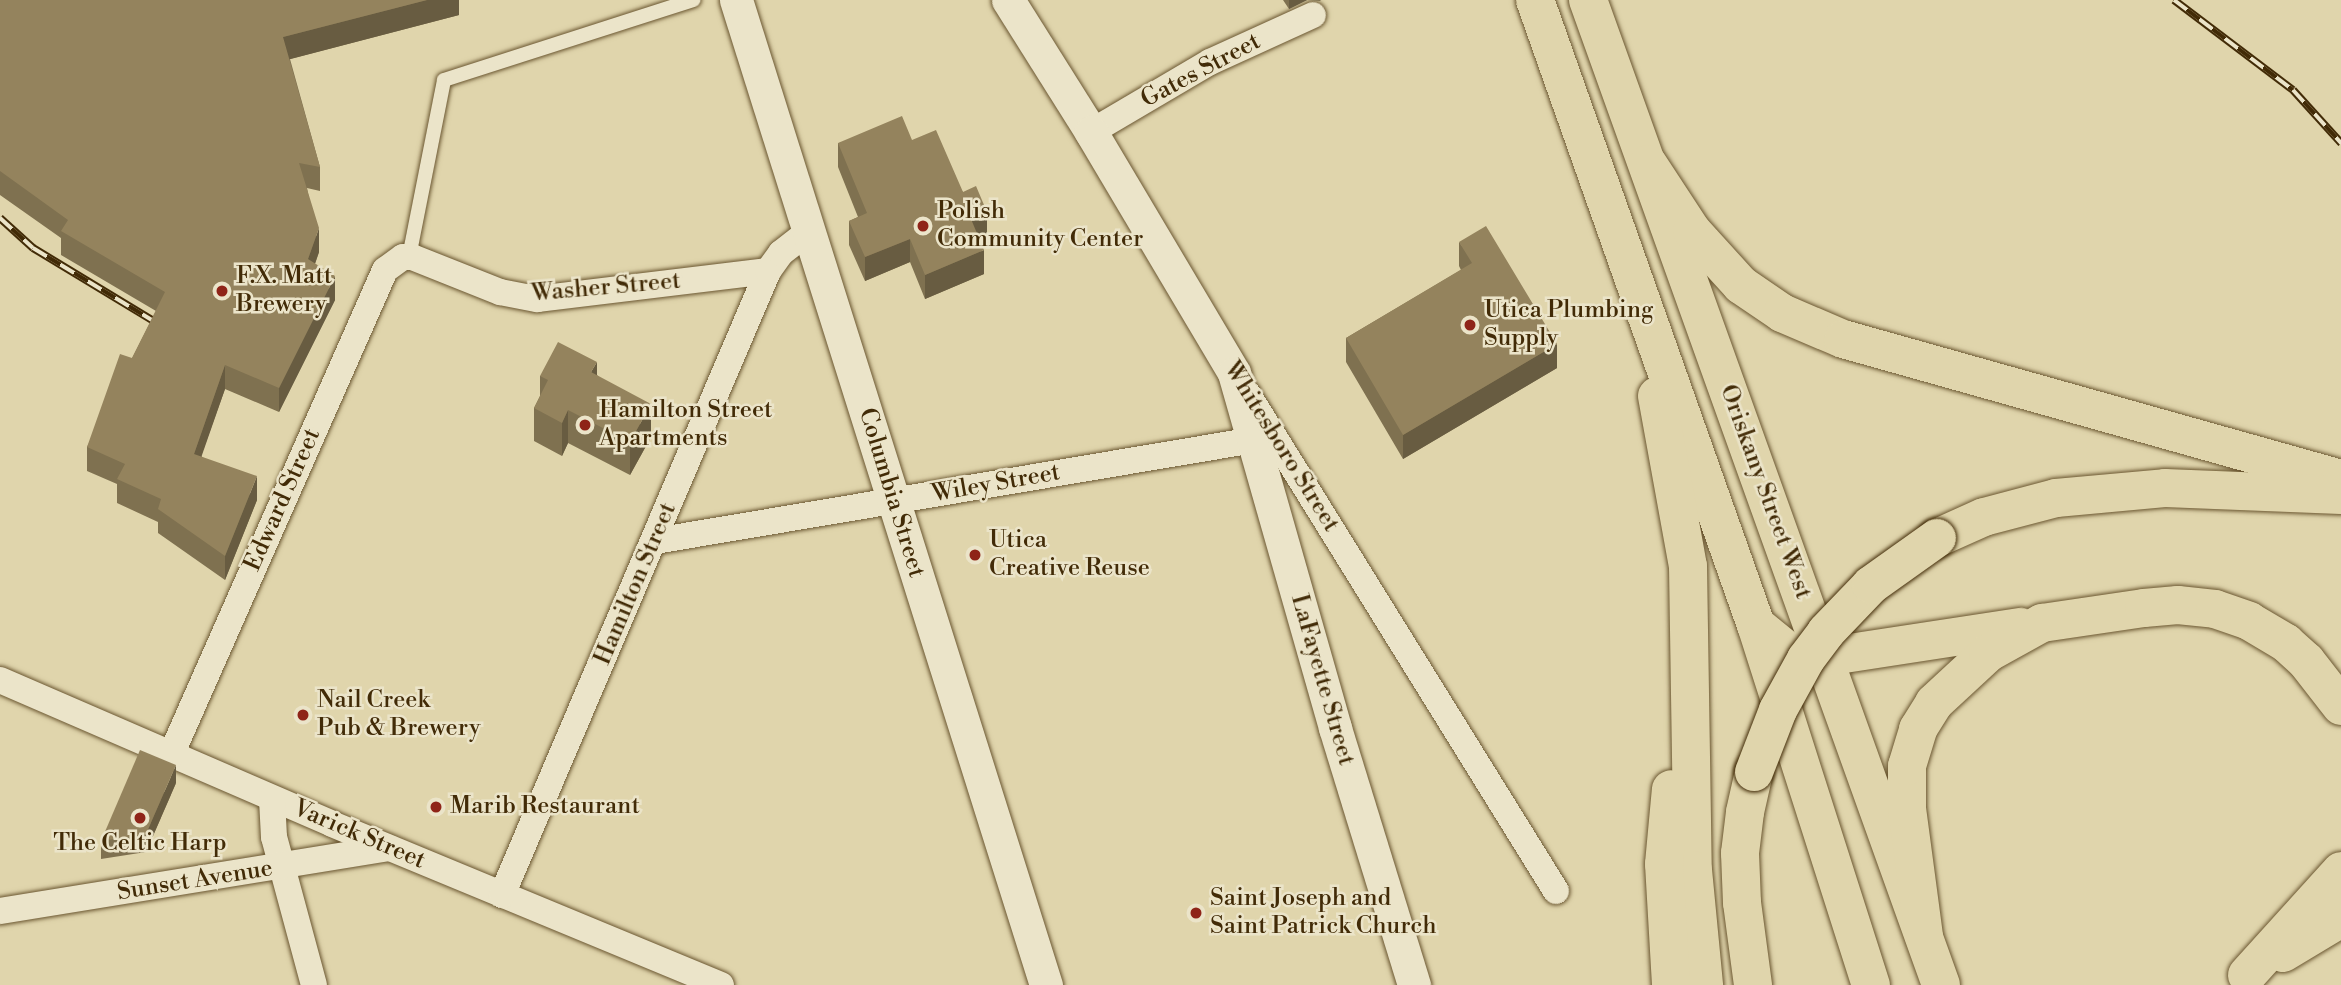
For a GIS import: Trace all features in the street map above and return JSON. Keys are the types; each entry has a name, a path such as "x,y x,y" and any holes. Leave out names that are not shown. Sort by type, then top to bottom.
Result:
{"main road":[{"name":"Oriskany Street West","path":"1535,0 1756,625 1871,985"},
{"name":"Oriskany Street West","path":"1588,0 1941,985"},
{"path":"1648,164 1692,231 1741,285 1782,313 1843,340 2341,479"},
{"path":"1635,280 1688,566 1693,870 1704,985"},
{"path":"1753,985 1742,902 1740,853 1754,772 1777,710 1806,659 1826,632 1871,585 1937,537 1984,517 2056,498 2165,488 2341,495"},
{"path":"1756,625 1789,652 1824,657 2155,607 2215,609 2249,621 2286,643 2306,661 2341,706"},
{"path":"1924,936 1907,809 1907,766 1918,729 1934,703 1988,653 2042,623"},
{"path":"1671,985 1664,864 1673,772 1692,713"},
{"path":"1754,772 1757,877 1774,985"},
{"path":"2240,980 2341,871"},
{"path":"2240,980 2341,918"}],"street":[{"name":"Columbia Street","path":"736,0 1046,985"},
{"name":"Whitesboro Street","path":"1008,0 1091,132 1234,373 1556,891"},
{"name":"Gates Street","path":"1091,132 1210,62 1314,15"},
{"name":"Hamilton Street","path":"502,895 768,271 781,253 810,230"},
{"name":"Washer Street","path":"408,257 500,292 537,299 768,271"},
{"name":"Edward Street","path":"171,755 385,270 408,257"},
{"name":"LaFayette Street","path":"1234,373 1335,728 1414,985"},
{"name":"Wiley Street","path":"655,541 1254,440"},
{"name":"Varick Street","path":"0,680 272,799 502,895 675,976 721,985"},
{"path":"272,799 274,838 314,985"},
{"name":"Sunset Avenue","path":"0,911 390,848"}],"lane":[{"path":"408,257 444,80 694,0"}],"building":[{"name":"F.X. Matt Brewery","path":"0,0 427,0 283,37 320,167 299,163 319,228 308,259 335,276 279,388 225,365 194,454 257,476 225,556 158,509 161,499 117,479 125,464 87,447 120,354 132,358 165,292 61,231 68,220 0,171"},
{"name":"Polish Community Center","path":"902,116 912,140 936,130 963,192 976,186 987,212 971,219 984,250 925,275 910,239 865,257 849,221 867,213 838,143"},
{"name":"Utica Plumbing Supply","path":"1486,226 1557,344 1403,435 1346,338 1472,263 1459,242"},
{"path":"558,342 597,362 591,372 651,404 630,442 568,410 562,423 534,408 548,380 540,376"},
{"name":"The Celtic Harp","path":"140,750 176,765 146,834 101,841"}],"railway":[{"path":"2174,0 2293,90 2341,143"},
{"path":"0,218 33,248 160,325"}],"place":[{"name":"Polish Community Center","path":"923,226"},
{"name":"F.X. Matt Brewery","path":"222,291"},
{"name":"Utica Plumbing Supply","path":"1470,325"},
{"name":"Hamilton Street Apartments","path":"585,425"},
{"name":"Utica Creative Reuse","path":"975,555"},
{"name":"Nail Creek Pub & Brewery","path":"303,715"},
{"name":"Marib Restaurant","path":"436,807"},
{"name":"The Celtic Harp","path":"140,818"},
{"name":"Saint Joseph and Saint Patrick Church","path":"1196,913"}]}
